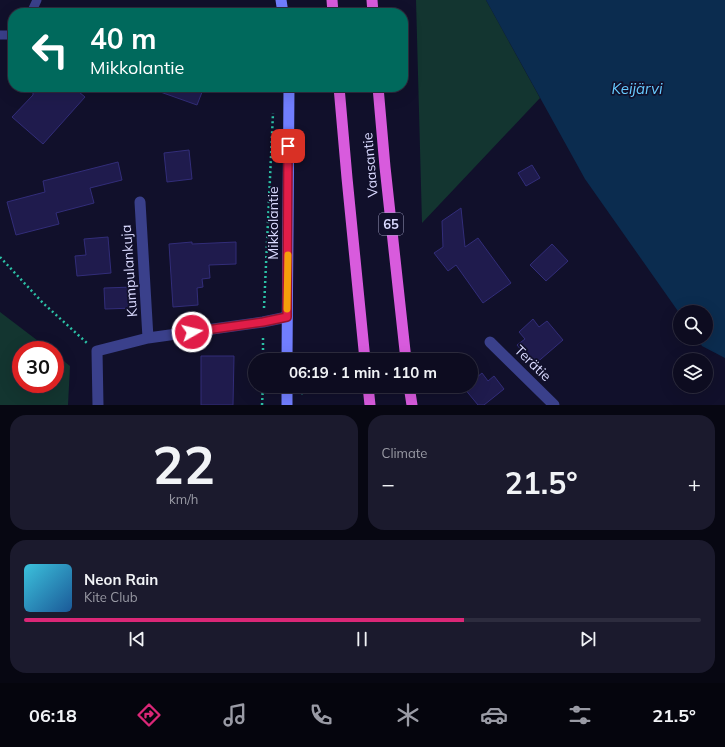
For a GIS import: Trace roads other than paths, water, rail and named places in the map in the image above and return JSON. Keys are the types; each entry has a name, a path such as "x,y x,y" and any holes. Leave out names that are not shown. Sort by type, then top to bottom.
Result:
{"highway":[{"name":"Vaasantie","path":"339,92 346,178 364,353"},
{"name":"Vaasantie","path":"378,92 385,168 405,353"},
{"path":"369,393 370,405"},
{"path":"410,393 412,405"}],"main road":[{"name":"Mikkolantie","path":"287,353 289,92"},
{"path":"287,393 287,405"}],"street":[{"name":"Kumpulankuja","path":"140,202 148,338"},
{"path":"98,405 97,351 148,338 263,322 287,317"},
{"name":"Terätie","path":"490,342 554,405"}],"water":[{"name":"Keijärvi","path":"486,0 725,0 725,358 701,345 713,345 713,305 674,305 585,179"}]}
